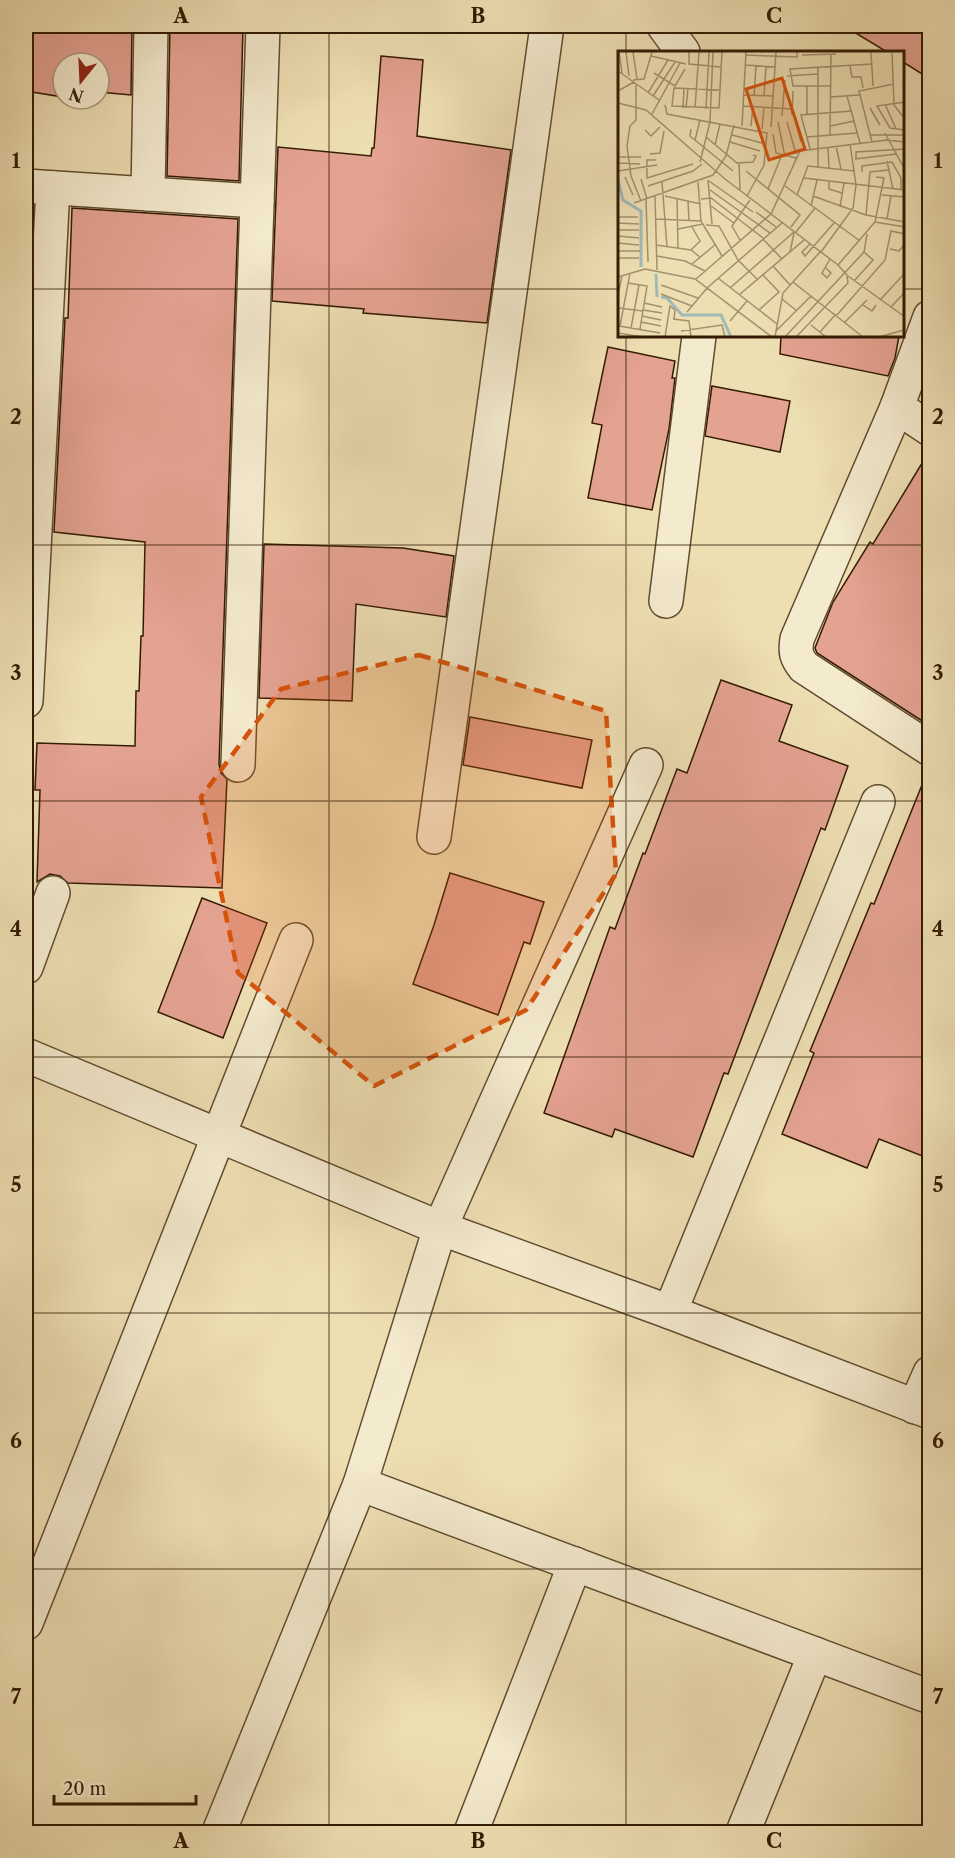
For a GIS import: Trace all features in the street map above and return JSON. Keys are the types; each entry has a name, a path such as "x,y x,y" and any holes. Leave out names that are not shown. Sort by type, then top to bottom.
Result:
{"street":[{"path":"148,194 151,26"},
{"path":"238,765 263,26"},
{"path":"434,837 547,26"},
{"path":"664,26 683,51"},
{"path":"26,701 39,187 257,201"},
{"path":"930,317 897,407 796,639 795,649 796,657 804,667 930,749"},
{"path":"666,601 699,338"},
{"path":"897,407 930,429"},
{"path":"219,1833 360,1484 440,1228 646,765"},
{"path":"670,1312 878,802"},
{"path":"26,968 53,893"},
{"path":"26,1623 296,940"},
{"path":"26,1055 440,1228 670,1312 922,1410 930,1373"},
{"path":"360,1484 930,1697"},
{"path":"471,1833 575,1564"},
{"path":"743,1833 815,1654"}],"highlighted area":[{"path":"419,655 606,711 616,874 526,1010 374,1086 238,973 201,797 281,689"}],"building":[{"path":"26,26 132,26 131,95 111,93 111,51 51,51 51,95 26,91"},
{"path":"170,26 243,26 239,181 167,176"},
{"path":"844,26 930,26 930,79 904,63 904,51 885,51"},
{"path":"381,56 423,60 417,136 511,150 487,323 363,313 364,309 272,301 278,147 371,156 372,148 374,148"},
{"path":"72,208 238,219 219,764 221,773 227,779 222,888 68,883 60,876 50,874 37,882 40,790 35,790 37,743 135,746 136,691 139,691 141,636 143,636 145,542 54,532 65,318 68,318"},
{"path":"781,338 899,338 895,358 888,376 780,354"},
{"path":"608,347 675,361 669,429 652,510 588,498 602,425 592,423"},
{"path":"712,386 790,401 780,452 705,436"},
{"path":"930,450 930,726 817,653 815,648 833,602 870,542 873,544"},
{"path":"264,544 403,548 454,556 446,617 356,604 352,701 259,698"},
{"path":"721,680 792,705 779,741 848,766 825,830 821,828 728,1074 724,1073 693,1157 615,1129 612,1137 544,1113 610,927 615,929 677,769 687,773"},
{"path":"470,717 592,740 582,788 463,765"},
{"path":"928,770 930,770 930,1159 879,1139 867,1168 782,1134 814,1053 810,1051 871,903 874,904"},
{"path":"450,873 544,902 530,944 524,942 498,1015 413,984"},
{"path":"202,898 267,923 223,1038 158,1012"}]}
